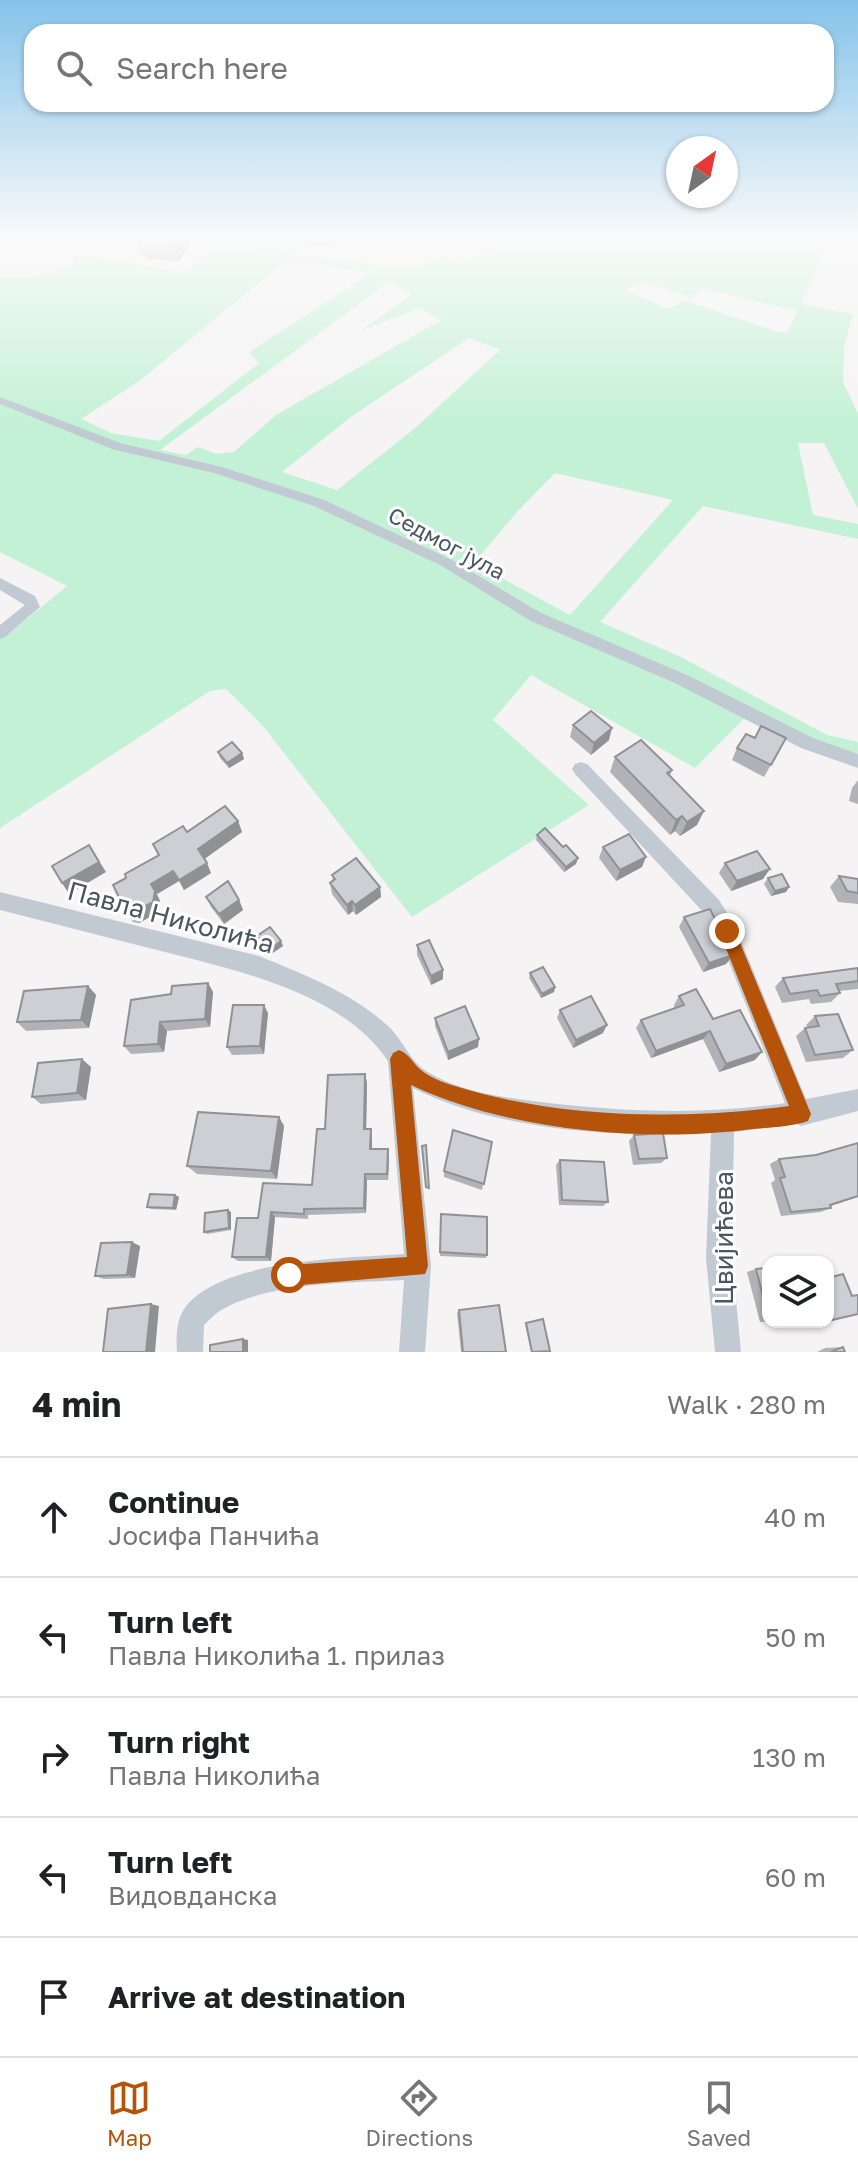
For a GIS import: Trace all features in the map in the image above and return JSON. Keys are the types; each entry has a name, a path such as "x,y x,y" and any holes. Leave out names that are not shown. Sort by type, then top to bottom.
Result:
{"street":[{"name":"Седмог јула","path":"0,400 116,446 218,470 319,503 445,562 536,617 704,690 807,743 858,761"},
{"path":"0,583 30,600 33,607 0,633"},
{"path":"581,769 712,907 727,931 801,1114"},
{"name":"Павла Николића","path":"0,901 259,966 299,983 359,1016 392,1044 399,1059 416,1078 495,1107 631,1124 723,1124 801,1114 858,1100"},
{"path":"399,1059 418,1266 412,1352"},
{"name":"Цвијићева","path":"723,1124 719,1258 728,1352"},
{"path":"190,1352 189,1331 194,1318 201,1308 225,1295 289,1275 418,1266"}],"green space":[{"path":"0,300 238,300 139,381 81,419 111,433 159,441 259,363 249,352 330,300 364,300 160,450 186,455 198,447 216,454 234,452 276,415 441,320 420,308 362,330 405,300 648,300 668,309 684,300 787,333 797,311 752,300 804,300 802,304 853,314 844,346 843,382 858,414 858,509 824,443 798,443 813,515 858,524 858,539 703,506 600,622 681,657 827,735 858,742 858,754 831,747 754,709 695,768 531,675 493,720 589,805 412,917 263,726 226,689 210,691 0,828 0,630 11,632 67,586 0,552","holes":["469,338 500,350 414,429 337,490 282,472 352,416","555,473 673,500 570,615 474,563"]}],"building":[{"path":"591,711 612,728 594,743 573,725"},
{"path":"761,726 786,738 771,765 737,748 746,734 755,738"},
{"path":"641,740 672,770 667,773 704,811 687,822 682,816 676,820 615,757"},
{"path":"232,742 242,753 227,763 218,752"},
{"path":"225,806 238,821 198,849 207,863 179,880 173,871 151,884 155,891 153,902 133,913 126,912 113,885 126,878 125,874 159,855 153,844 183,826 187,832"},
{"path":"545,828 578,858 566,867 537,835"},
{"path":"629,834 646,857 620,870 603,847"},
{"path":"89,845 99,862 62,883 52,866"},
{"path":"757,851 770,869 737,881 725,863"},
{"path":"356,858 380,887 355,905 352,901 347,905 330,883 335,879 332,875"},
{"path":"782,874 789,887 775,891 768,878"},
{"path":"839,876 858,879 858,893 847,891"},
{"path":"228,881 239,900 219,914 206,897"},
{"path":"710,909 733,955 709,963 684,917"},
{"path":"270,927 281,941 268,951 257,936"},
{"path":"429,940 443,970 431,976 417,945"},
{"path":"543,967 555,987 542,994 530,973"},
{"path":"858,968 858,981 836,984 840,993 820,996 817,990 790,994 783,978"},
{"path":"208,983 205,1019 160,1022 158,1044 124,1046 131,1000 171,994 172,986"},
{"path":"88,986 81,1020 17,1022 24,991"},
{"path":"696,989 713,1019 740,1010 762,1052 726,1064 710,1031 656,1051 641,1020 684,1005 679,996"},
{"path":"591,996 607,1025 576,1040 560,1010"},
{"path":"233,1005 264,1005 260,1046 227,1047"},
{"path":"465,1006 479,1039 448,1052 435,1018"},
{"path":"838,1014 853,1050 815,1055 805,1028 819,1026 815,1016"},
{"path":"82,1059 77,1093 32,1097 38,1063"},
{"path":"365,1074 364,1129 371,1129 370,1149 388,1149 387,1174 365,1174 364,1208 304,1209 304,1214 271,1212 266,1257 232,1257 237,1218 258,1218 263,1183 312,1185 317,1129 325,1129 328,1075"},
{"path":"198,1112 279,1117 271,1171 187,1166"},
{"path":"453,1130 492,1142 484,1184 444,1171"},
{"path":"663,1133 667,1158 639,1159 634,1135"},
{"path":"858,1143 858,1196 830,1205 831,1208 791,1212 780,1178 785,1177 779,1159 816,1155"},
{"path":"426,1145 429,1188 426,1187 422,1146"},
{"path":"560,1160 604,1162 608,1202 562,1200"},
{"path":"150,1194 175,1195 173,1208 147,1207"},
{"path":"228,1210 229,1228 204,1232 205,1213"},
{"path":"441,1214 487,1217 487,1255 440,1252"},
{"path":"132,1242 127,1275 95,1276 101,1243"},
{"path":"762,1268 762,1292 756,1269"},
{"path":"843,1274 852,1296 858,1295 858,1314 834,1320 834,1276"},
{"path":"151,1304 146,1352 103,1352 108,1309"},
{"path":"499,1305 506,1352 463,1352 459,1310"},
{"path":"543,1319 550,1351 532,1352 526,1323"},
{"path":"243,1339 243,1352 210,1352 210,1345"}],"route":[{"path":"289,1275 418,1266 416,1216 399,1059 416,1078 451,1094 519,1111 631,1124 723,1124 801,1114 727,931"}]}
